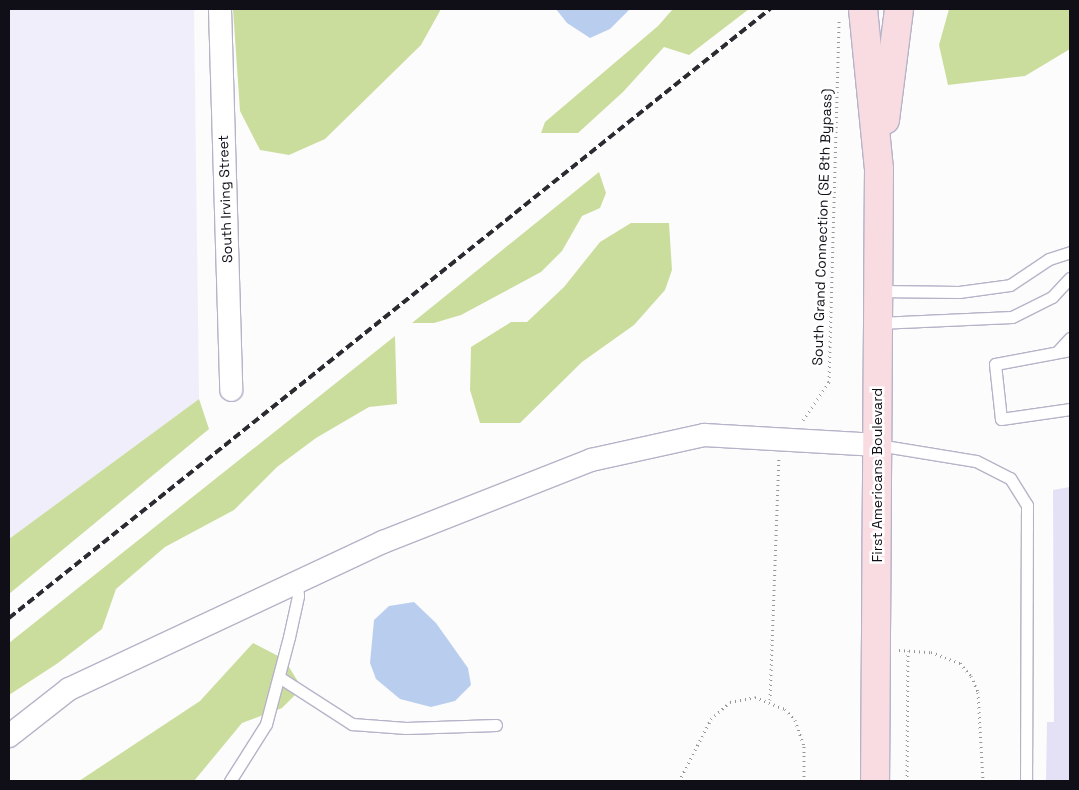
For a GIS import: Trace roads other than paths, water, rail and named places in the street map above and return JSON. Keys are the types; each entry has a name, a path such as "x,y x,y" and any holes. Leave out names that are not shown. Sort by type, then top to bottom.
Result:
{"main road":[{"path":"863,9 880,169"},
{"path":"880,169 899,9"},
{"name":"First Americans Boulevard","path":"875,781 880,169"}],"street":[{"name":"South Irving Street","path":"220,9 230,390"},
{"path":"9,736 69,689 383,542 591,460 704,435 878,445"}],"lane":[{"path":"879,291 959,292 1010,285 1049,259 1070,252"},
{"path":"878,323 1012,317 1052,297 1070,278"},
{"path":"1057,352 1070,338"},
{"path":"1070,350 995,364 1001,419 1070,409"},
{"path":"878,445 976,460 1010,478 1027,505 1026,781"},
{"path":"230,781 266,724 298,596 297,582"},
{"path":"279,677 352,724 406,728 496,725"}],"water":[{"path":"556,9 630,9 610,29 590,38 567,23"},
{"path":"414,602 436,623 468,668 471,685 455,701 431,707 400,699 376,679 370,663 374,620 389,606"}],"railway":[{"path":"9,618 770,9"}]}
